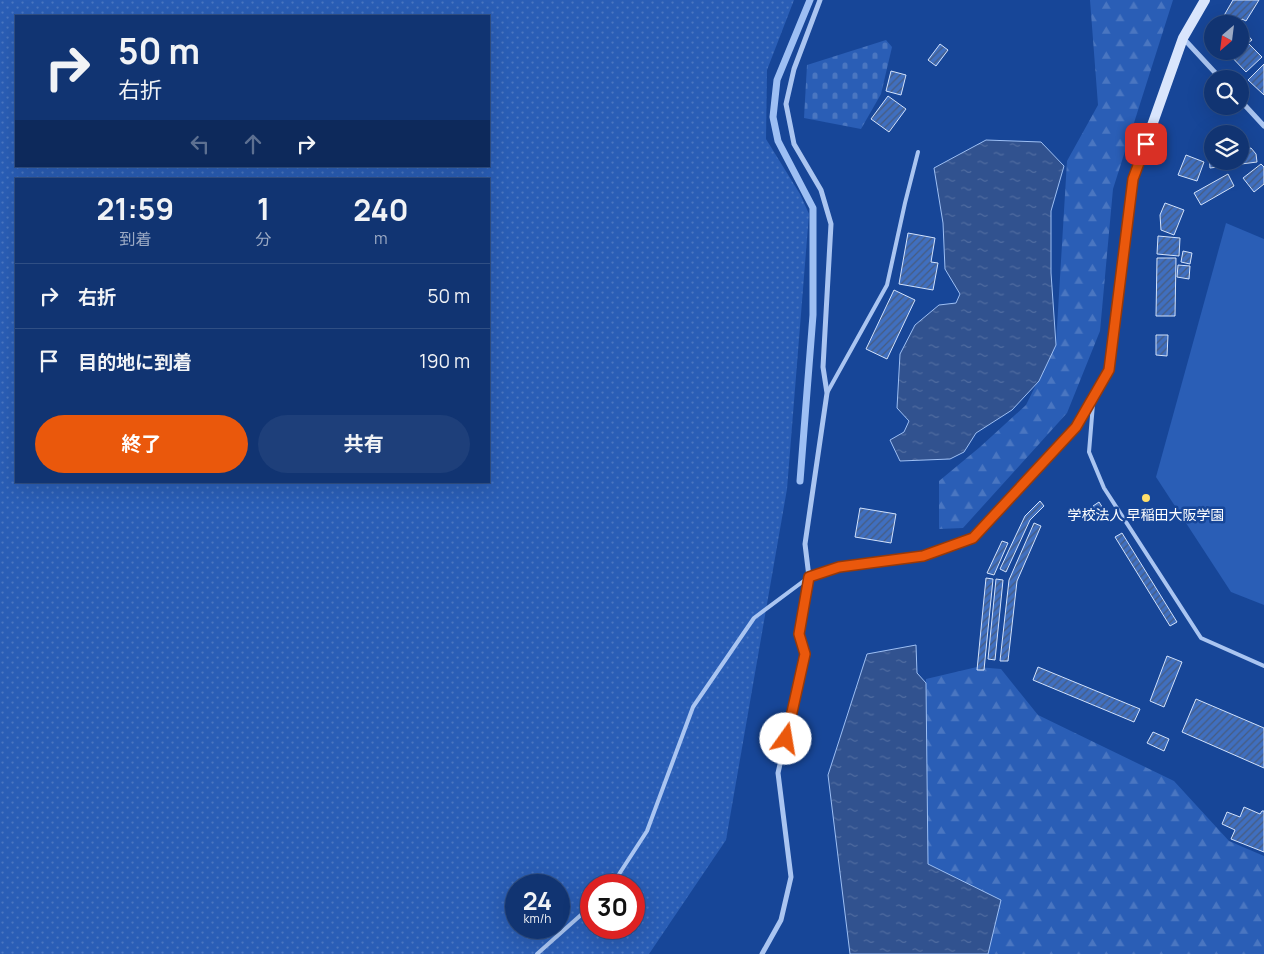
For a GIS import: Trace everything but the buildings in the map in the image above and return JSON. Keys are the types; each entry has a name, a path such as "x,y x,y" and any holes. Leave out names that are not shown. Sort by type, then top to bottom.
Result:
{"street":[{"path":"762,954 781,920 791,877 778,773 805,654 799,634 809,577 805,544 827,393 823,367 831,224 821,190 794,144 786,104 794,69 820,0"},
{"path":"809,577 839,567 923,556 973,538 1076,427 1109,370 1133,179 1183,38 1205,0"},
{"path":"1183,38 1213,70"},
{"path":"1249,110 1264,126"}],"lane":[{"path":"827,393 888,285 918,152"},
{"path":"1094,397 1089,452 1104,488 1201,638 1264,666"},
{"path":"619,874 647,831 693,707 754,618 809,577"},
{"path":"537,954 580,916"}],"green space":[{"path":"0,0 794,0 767,70 766,139 800,194 809,214 787,489 726,840 649,954 0,954"},
{"path":"1090,0 1173,0 1113,189 1100,331 1067,413 963,528 939,529 939,481 1026,405 1056,344 1067,161 1098,105"},
{"path":"886,40 892,47 881,94 861,129 804,118 807,65"},
{"path":"1226,223 1264,239 1264,605 1231,592 1156,477"},
{"path":"977,667 1001,669 1038,715 1174,781 1229,841 1264,856 1264,954 988,954 1000,900 928,864 926,679"}],"water":[{"path":"986,140 1041,142 1064,166 1051,211 1051,273 1056,345 1039,381 1012,410 976,433 964,452 950,459 900,461 890,440 904,432 909,421 897,408 900,354 915,325 939,305 956,303 960,294 945,269 943,223 934,168"},
{"path":"916,645 917,673 926,683 928,864 1001,900 988,954 850,954 828,775 867,654"}],"waterway":[{"path":"800,481 813,315 813,208 778,141 773,117 777,80 810,0"}],"place":[{"name":"学校法人 早稲田大阪学園","path":"1146,498"}],"route":[{"path":"786,739 805,654 799,634 809,577 839,567 923,556 973,538 1076,427 1109,370 1133,179 1146,144"}]}
